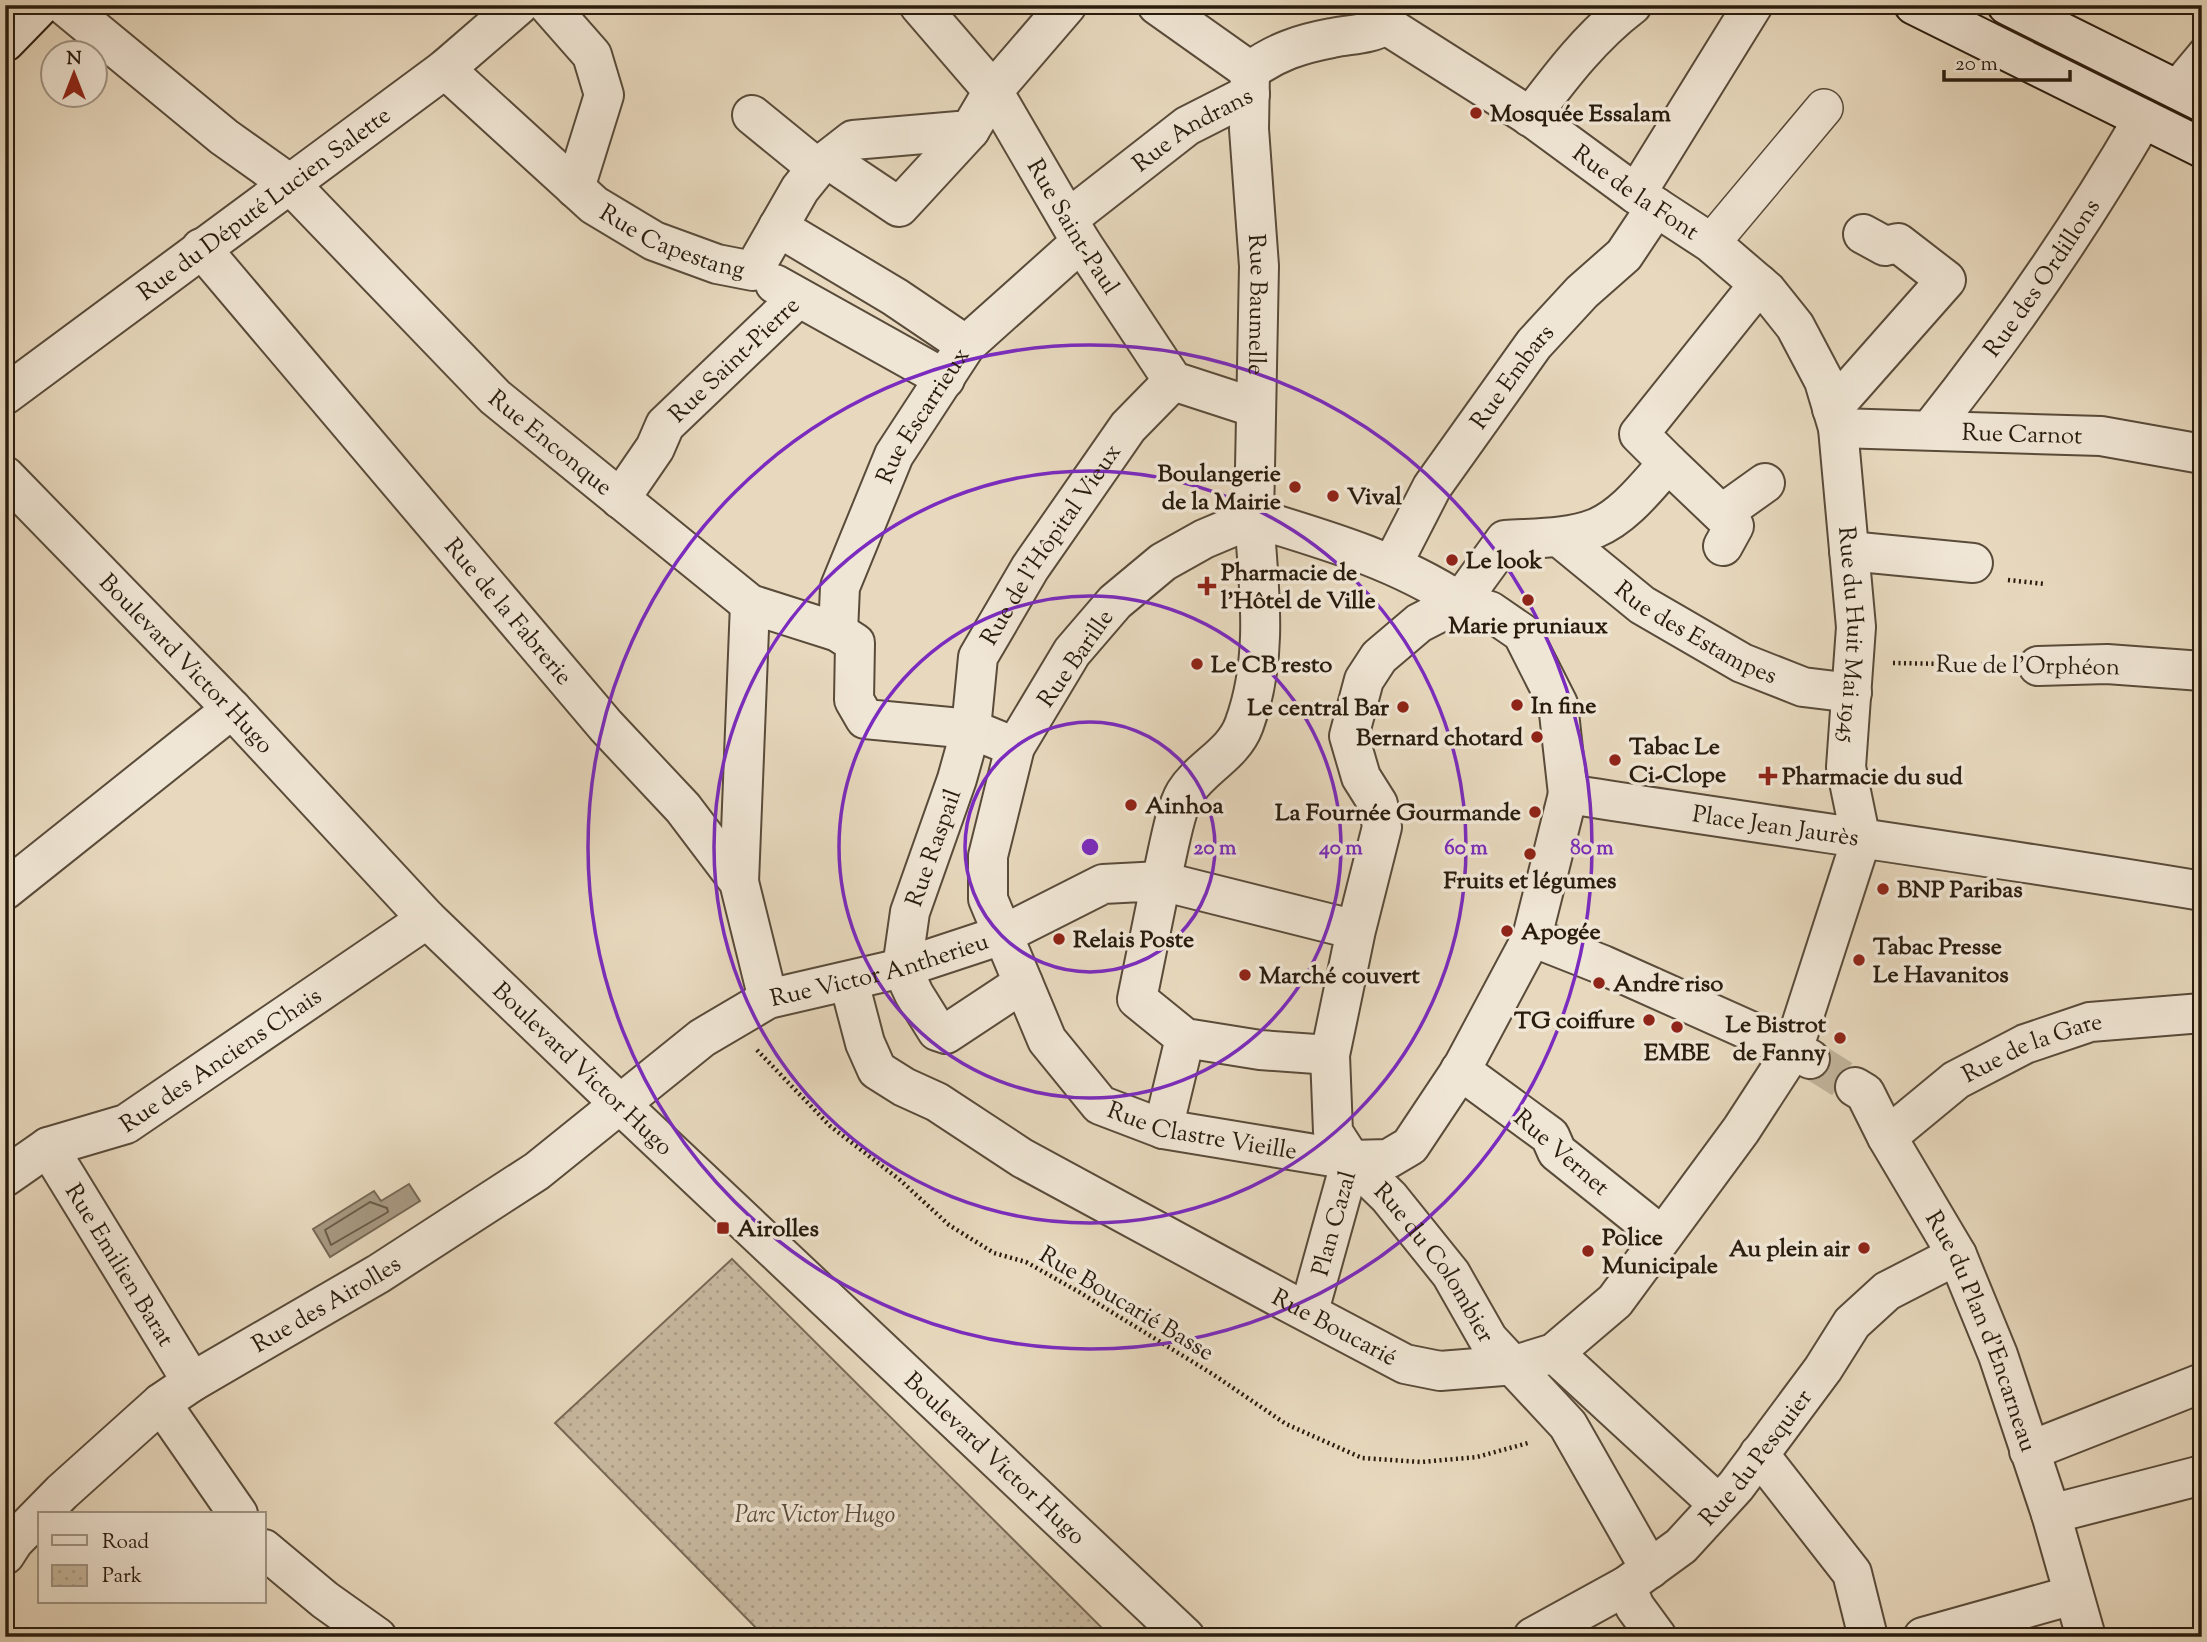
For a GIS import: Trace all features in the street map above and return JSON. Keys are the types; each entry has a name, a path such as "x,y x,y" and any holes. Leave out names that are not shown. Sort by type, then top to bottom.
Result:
{"street":[{"path":"5,42 41,5"},
{"name":"Rue Enconque","path":"64,5 224,137 290,184 495,397 750,604 847,637"},
{"name":"Rue du Député Lucien Salette","path":"5,395 444,69 519,5"},
{"path":"548,5 592,55 604,95 575,188"},
{"name":"Rue Saint-Paul","path":"919,5 993,91 1074,231 1173,381"},
{"path":"752,115 823,164 899,206 970,130 993,91 1067,5"},
{"path":"1157,5 1250,83"},
{"path":"1530,117 1591,42 1632,5"},
{"name":"Rue Embars","path":"1392,565 1432,487 1534,344 1581,292 1624,255 1646,200 1753,5"},
{"path":"1914,5 2202,148"},
{"path":"2007,5 2187,94"},
{"name":"Rue Andrans","path":"1074,231 1187,126 1250,83 1275,53 1306,43 1373,32 1383,15"},
{"name":"Rue de la Font","path":"1383,15 1646,200 1712,243 1759,284 1795,326 1824,382 1835,418"},
{"name":"Rue Capestang","path":"444,69 594,205 654,241 717,264 753,271 800,189 823,164 853,140 970,130"},
{"name":"Rue Baumelle","path":"1185,1038 1137,999 1161,881 1184,795 1200,774 1226,753 1244,727 1261,660 1262,620 1254,518 1259,267 1249,129 1250,83"},
{"path":"1712,243 1824,108"},
{"name":"Rue des Ordillons","path":"1930,430 1975,374 2062,253 2143,120"},
{"path":"778,227 895,297 966,345"},
{"name":"Rue Escarrieux","path":"971,729 865,719 854,701 840,587 894,455 966,345 1074,231"},
{"path":"1835,418 1946,280 1898,243 1885,246 1863,234"},
{"name":"Rue de la Fabrerie","path":"201,248 606,726 683,808 739,882 768,999"},
{"name":"Rue Saint-Pierre","path":"620,499 655,448 665,425 798,298 753,271"},
{"path":"1759,284 1639,434 1668,463 1723,529 1765,483"},
{"path":"798,298 944,379"},
{"path":"1173,381 1256,408"},
{"name":"Rue de l'Hôpital Vieux","path":"971,729 978,657 1030,568 1128,427 1173,381"},
{"name":"Rue Carnot","path":"1835,418 1930,430 2101,436 2202,454"},
{"name":"Rue du Huit Mai 1945","path":"1835,418 1856,627 1846,767 1861,840"},
{"path":"1460,602 1505,540 1559,537 1597,528 1627,507 1668,463"},
{"name":"Boulevard Victor Hugo","path":"5,476 232,709 427,919 1185,1637"},
{"path":"1254,518 1362,551 1430,582 1460,602 1490,611 1522,633 1558,704 1568,794 1532,937 1603,965 1802,1054"},
{"name":"Rue Barille","path":"1015,747 1072,652 1115,601 1163,562 1204,539 1254,518"},
{"name":"Rue des Estampes","path":"1559,537 1642,605 1742,663 1803,687 1853,678"},
{"path":"1849,551 1973,563"},
{"name":"Plan Cazal","path":"1309,1311 1351,1160 1333,1132 1330,1055 1356,930 1382,827 1378,804 1361,777 1349,736 1364,680 1379,657 1419,623 1460,602"},
{"path":"739,882 750,604"},
{"name":"Rue de l'Orphéon","path":"2038,666 2107,664 2202,671"},
{"path":"5,890 232,709"},
{"path":"971,729 1015,747"},
{"name":"Rue Raspail","path":"902,968 910,912 957,779 971,729"},
{"name":"Rue Clastre Vieille","path":"1015,747 988,856 988,899 1046,1040 1100,1105 1163,1129 1351,1160 1388,1159 1410,1146 1460,1070 1532,937"},
{"name":"Place Jean Jaurès","path":"1568,794 1861,840 1802,1054"},
{"path":"1861,840 2202,891"},
{"name":"Rue Victor Antherieu","path":"621,1105 702,1038 768,999 902,968 1002,935 1103,884 1161,881 1356,930"},
{"name":"Rue des Anciens Chais","path":"5,1177 48,1147 126,1124 427,919"},
{"path":"902,968 914,994 937,1031 946,1034 1023,983"},
{"name":"Rue Boucarié","path":"849,982 865,1043 877,1070 904,1087 937,1102 1022,1158 1405,1364 1440,1371 1515,1365 1554,1353 1615,1301 1741,1130 1802,1054"},
{"name":"Rue de la Gare","path":"1887,1137 1956,1080 2025,1044 2090,1022 2202,1013"},
{"path":"1163,1129 1185,1038 1260,1049 1330,1055"},
{"name":"Rue Vernet","path":"1460,1070 1550,1136 1557,1152 1662,1236"},
{"name":"Rue du Plan d'Encarneau","path":"1855,1087 1865,1093 1887,1137 1957,1255 1998,1355 2050,1514 2086,1637"},
{"name":"Rue des Airolles","path":"42,1512 161,1404 192,1382 377,1274 514,1186 621,1105"},
{"name":"Rue Emilien Barat","path":"48,1147 192,1382"},
{"name":"Rue du Colombier","path":"1351,1160 1389,1196 1451,1274 1488,1339 1568,1425 1638,1577 1635,1607 1657,1637"},
{"name":"Rue du Pesquier","path":"1533,1637 1638,1577 1681,1546 1736,1486 1823,1369 1852,1323 1887,1291 1957,1255"},
{"path":"1554,1353 1718,1504"},
{"path":"2029,1451 2202,1383"},
{"path":"161,1404 237,1512"},
{"path":"1759,1454 1852,1573 1868,1637"},
{"path":"2050,1514 2202,1475"},
{"name":"Rue des Airolles","path":"5,1555 14,1541 38,1516"},
{"path":"266,1551 325,1600 377,1637"},
{"path":"1923,1637 2073,1595"}],"lane":[{"path":"2187,94 2202,50"}],"path":[{"name":"Rue de l'Orphéon","path":"1853,678 2038,666"},
{"name":"Rue Boucarié Basse","path":"731,1021 830,1126 900,1181 949,1225 994,1253 1026,1262 1068,1286 1213,1375 1286,1424 1332,1447 1362,1458 1421,1462 1466,1458 1527,1444 1568,1425"}],"green space":[{"name":"Parc Victor Hugo","path":"732,1259 1111,1637 765,1637 555,1423"}],"water":[{"path":"409,1184 420,1201 330,1257 313,1229 374,1191 381,1201"}],"tunnel":[{"path":"1810,1059 1855,1087"}],"place":[{"name":"Mosquée Essalam","path":"1476,113"},
{"name":"Boulangerie de la Mairie","path":"1295,487"},
{"name":"Vival","path":"1333,496"},
{"name":"Le look","path":"1452,560"},
{"name":"Pharmacie de l'Hôtel de Ville","path":"1207,586"},
{"name":"Marie pruniaux","path":"1528,600"},
{"name":"Le CB resto","path":"1197,664"},
{"name":"In fine","path":"1517,705"},
{"name":"Le central Bar","path":"1403,707"},
{"name":"Bernard chotard","path":"1537,737"},
{"name":"Tabac Le Ci-Clope","path":"1615,760"},
{"name":"Pharmacie du sud","path":"1768,776"},
{"name":"Ainhoa","path":"1131,805"},
{"name":"La Fournée Gourmande","path":"1535,812"},
{"name":"Fruits et légumes","path":"1530,854"},
{"name":"BNP Paribas","path":"1883,889"},
{"name":"Apogée","path":"1507,931"},
{"name":"Relais Poste","path":"1059,939"},
{"name":"Tabac Presse Le Havanitos","path":"1859,960"},
{"name":"Marché couvert","path":"1245,975"},
{"name":"Andre riso","path":"1599,983"},
{"name":"TG coiffure","path":"1649,1020"},
{"name":"EMBE","path":"1677,1027"},
{"name":"Le Bistrot de Fanny","path":"1840,1038"},
{"name":"Airolles","path":"723,1228"},
{"name":"Au plein air","path":"1864,1248"},
{"name":"Police Municipale","path":"1588,1251"}]}
